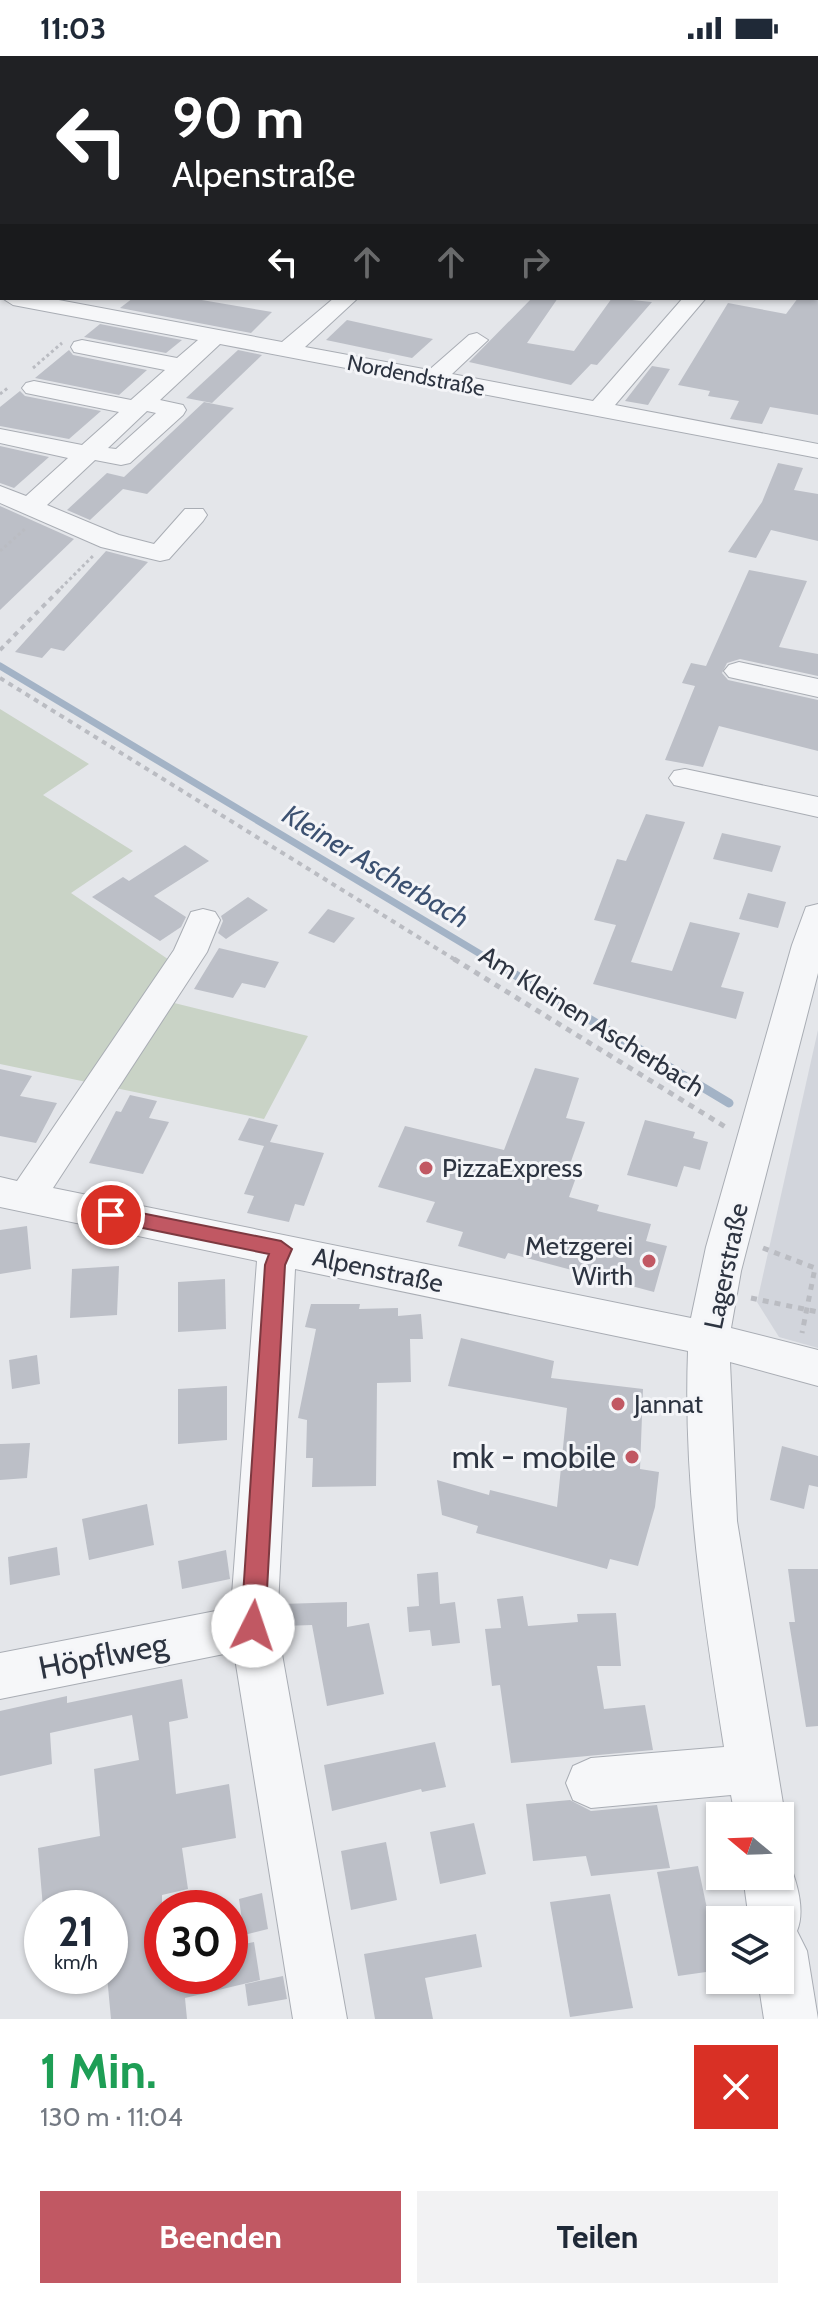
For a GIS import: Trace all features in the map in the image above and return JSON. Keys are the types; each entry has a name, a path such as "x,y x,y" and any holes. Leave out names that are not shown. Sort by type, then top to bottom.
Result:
{"street":[{"name":"Nordendstraße","path":"23,300 818,451"},
{"path":"286,351 345,300"},
{"path":"598,410 693,300"},
{"path":"28,517 87,453 214,337"},
{"path":"434,378 477,340"},
{"path":"82,347 182,366"},
{"path":"0,436 121,458 174,410 139,406 24,382"},
{"path":"0,494 28,517 160,553 194,515"},
{"path":"739,671 818,688"},
{"path":"685,778 818,807"},
{"name":"Lagerstraße","path":"756,1793 711,1498 707,1431 709,1340 719,1275 792,996 818,915"},
{"path":"13,1195 190,952 203,920"},
{"name":"Alpenstraße","path":"13,1195 709,1340 807,1365"},
{"path":"281,1249 275,1265 253,1626 320,2019"},
{"name":"Höpflweg","path":"0,1676 253,1626"},
{"path":"591,1783 756,1793"},
{"path":"787,1994 791,2019"}],"path":[{"path":"0,394 24,382 97,315"},
{"path":"0,551 28,517"},
{"path":"0,649 110,541"},
{"name":"Am Kleinen Ascherbach","path":"0,678 754,1145"},
{"path":"763,1248 815,1268 807,1312 807,1365"},
{"path":"751,1298 818,1312"}],"shaded area":[{"path":"0,709 89,764 43,795 133,851 71,893 178,966 158,999 308,1036 264,1119 0,1064"},
{"path":"818,1030 818,1348 779,1337 757,1302"}],"building":[{"path":"130,300 202,300 272,312 251,333 120,308"},
{"path":"530,300 557,300 527,343 574,351 611,300 652,302 597,365 591,364 571,385 469,362"},
{"path":"796,300 818,300 818,415 770,407 762,424 730,419 739,401 708,396 710,391 678,385 728,303 786,314"},
{"path":"347,320 433,339 412,358 326,340"},
{"path":"100,324 182,340 166,353 84,337"},
{"path":"69,350 73,355 147,370 119,395 35,378"},
{"path":"238,350 262,355 212,403 186,398"},
{"path":"652,366 670,369 648,405 625,401"},
{"path":"20,391 25,396 101,411 69,439 0,426 0,407"},
{"path":"204,402 234,408 147,494 123,489 90,520 67,510 107,473 124,477"},
{"path":"0,446 49,457 14,488 0,483"},
{"path":"778,463 803,468 794,490 818,494 818,541 771,530 756,558 728,552 762,502"},
{"path":"0,506 74,539 0,610"},
{"path":"106,551 148,562 64,651 51,648 42,658 15,652"},
{"path":"749,570 807,581 779,647 818,654 818,676 740,659 727,663 722,673 728,680 818,700 818,751 719,726 703,767 665,760 695,686 682,683 691,663 706,666"},
{"path":"646,814 685,822 631,962 672,971 690,922 740,933 721,987 744,992 736,1019 593,984 616,925 594,920 617,859 626,861"},
{"path":"722,833 781,846 772,872 713,859"},
{"path":"185,845 209,861 154,896 186,917 181,927 160,941 92,897 123,877 129,881"},
{"path":"748,893 786,902 778,928 739,919"},
{"path":"248,897 268,910 226,939 218,933 223,921 221,916"},
{"path":"328,909 355,918 334,943 308,933"},
{"path":"219,948 279,962 265,988 242,983 233,998 194,989"},
{"path":"535,1068 579,1078 566,1118 585,1122 569,1167 579,1169 569,1197 599,1205 597,1211 651,1224 646,1241 667,1246 654,1292 508,1253 505,1259 458,1246 463,1232 426,1222 435,1202 378,1187 405,1126 504,1150"},
{"path":"0,1069 32,1076 20,1096 57,1103 36,1143 0,1136"},
{"path":"130,1095 157,1101 149,1118 169,1122 143,1174 89,1163 116,1111 121,1112"},
{"path":"249,1118 278,1125 270,1142 324,1153 304,1206 295,1204 289,1222 247,1213 254,1196 244,1194 264,1146 238,1140"},
{"path":"645,1120 695,1132 693,1138 708,1142 700,1170 684,1166 677,1187 627,1175"},
{"path":"27,1226 31,1269 0,1274 0,1230"},
{"path":"119,1266 117,1315 70,1318 72,1269"},
{"path":"225,1279 226,1329 178,1332 178,1282"},
{"path":"311,1304 360,1304 359,1309 398,1308 398,1316 421,1314 423,1339 410,1339 411,1382 377,1383 376,1486 312,1487 313,1458 306,1458 307,1420 298,1418 316,1329 305,1327"},
{"path":"461,1338 554,1361 551,1378 643,1389 640,1469 659,1472 655,1507 638,1566 610,1559 607,1569 476,1533 478,1526 442,1515 437,1480 489,1495 490,1490 557,1507 567,1408 448,1386"},
{"path":"37,1355 40,1384 12,1389 9,1360"},
{"path":"227,1386 227,1440 178,1444 178,1389"},
{"path":"30,1443 27,1478 0,1480 0,1444"},
{"path":"782,1446 818,1456 818,1487 809,1485 804,1509 770,1500"},
{"path":"147,1504 154,1545 89,1560 82,1519"},
{"path":"57,1547 60,1575 10,1585 8,1557"},
{"path":"226,1550 230,1579 182,1589 178,1561"},
{"path":"788,1569 818,1569 818,1726 806,1727 789,1622 795,1622"},
{"path":"438,1572 440,1604 455,1602 460,1643 432,1646 430,1630 409,1632 407,1607 419,1606 417,1574"},
{"path":"523,1596 528,1626 578,1622 577,1614 616,1613 621,1666 597,1666 604,1709 645,1705 653,1750 511,1763 500,1685 492,1686 485,1629 501,1628 497,1599"},
{"path":"347,1602 347,1627 369,1623 384,1694 327,1706 312,1625 283,1626 281,1604"},
{"path":"182,1679 188,1718 169,1722 176,1794 229,1784 236,1838 182,1848 188,1889 144,1890 144,1994 202,1994 185,1998 187,2019 111,2019 109,1994 128,1994 128,1890 42,1890 38,1848 100,1836 94,1769 139,1760 132,1715 50,1733 52,1764 0,1776 0,1711 67,1696 67,1703"},
{"path":"435,1742 446,1787 422,1792 421,1789 332,1811 324,1765"},
{"path":"570,1800 591,1811 657,1805 670,1868 591,1876 586,1856 533,1861 526,1804"},
{"path":"474,1823 486,1874 440,1884 430,1832"},
{"path":"386,1842 397,1900 351,1910 341,1851"},
{"path":"698,1866 706,1906 706,1972 678,1976 657,1872"},
{"path":"262,1893 268,1929 248,1934 248,1897"},
{"path":"610,1894 633,2008 570,2017 550,1902"},
{"path":"476,1934 482,1967 425,1978 433,2019 375,2019 364,1954"},
{"path":"254,1942 260,1980 248,1983 248,1943"},
{"path":"283,1976 287,1999 248,2006 248,1983"}],"waterway":[{"name":"Kleiner Ascherbach","path":"0,666 492,961"},
{"name":"Kleiner Ascherbach","path":"489,959 729,1103"}],"place":[{"name":"PizzaExpress","path":"426,1168"},
{"name":"Metzgerei Wirth","path":"649,1261"},
{"name":"Jannat","path":"618,1404"},
{"name":"mk - mobile","path":"632,1457"}],"route":[{"path":"111,1215 281,1249 275,1265 253,1626"}]}
